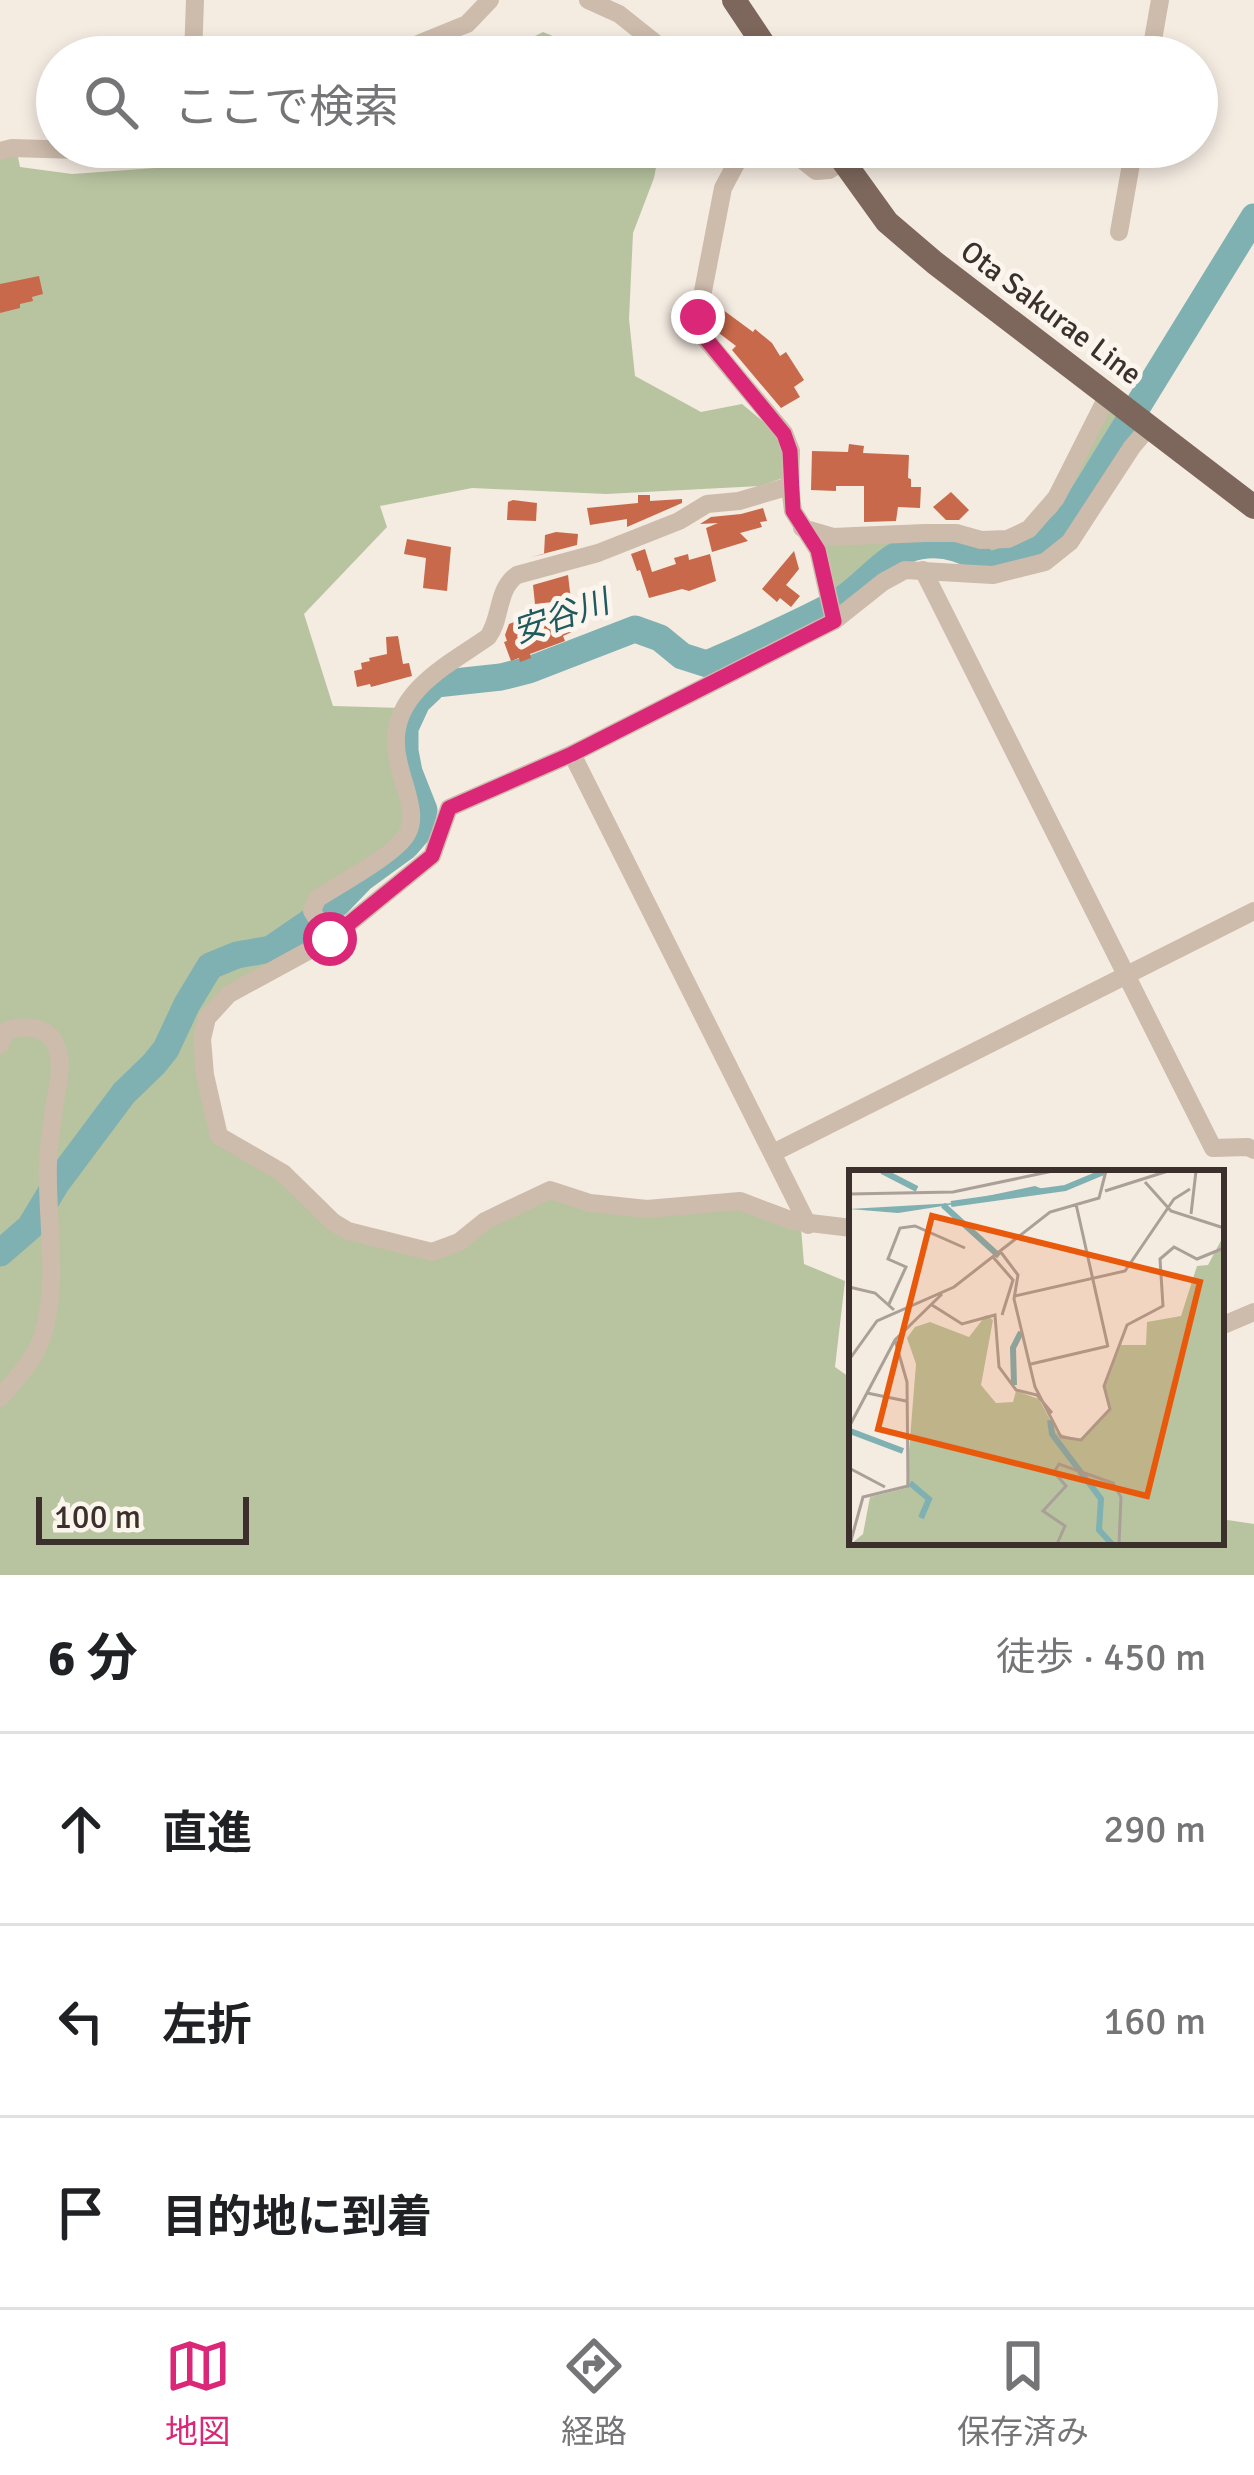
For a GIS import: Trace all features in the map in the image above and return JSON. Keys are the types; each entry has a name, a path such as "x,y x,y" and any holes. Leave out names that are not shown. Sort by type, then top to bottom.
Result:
{"main road":[{"path":"734,0 758,36"},
{"name":"Ota Sakurae Line","path":"847,168 887,222 935,263 1254,507"}],"street":[{"path":"194,36 196,0"},
{"path":"438,36 467,24 490,0"},
{"path":"588,0 624,7 652,36"},
{"path":"1154,36 1160,0"},
{"path":"0,152 36,149"},
{"path":"734,168 722,188 698,317 703,335 784,434 790,451 793,511 818,550 834,619"},
{"path":"1119,232 1130,168"},
{"path":"802,527 833,537 956,533 980,540 1008,539 1029,529 1056,498 1113,398"},
{"path":"849,1228 808,1225 740,1201 647,1209 590,1203 550,1190 484,1221 459,1242 432,1252 348,1231 284,1173 219,1136 202,1039 207,1018 229,994 328,936 432,856 449,808 572,754 834,619 905,570 993,575 1045,562 1070,542 1146,423"},
{"path":"328,936 312,911 317,899 392,850 410,830 411,808 395,748 405,708 418,686 488,637 509,581 598,554 707,504 739,501 790,486"},
{"path":"923,570 1214,1148 1254,1150"},
{"path":"572,754 808,1225"},
{"path":"772,1153 1254,911"},
{"path":"0,1045 6,1031 37,1029 52,1036 60,1069 48,1159 52,1286 48,1314 41,1343 0,1398"},
{"path":"1224,1325 1254,1312"}],"green space":[{"path":"17,152 20,167 72,174 155,168 656,168 633,233 629,319 635,376 701,412 742,404 782,437 786,477 760,486 606,494 472,488 380,506 387,527 304,614 333,706 402,708 409,813 404,835 317,895 323,937 202,1020 217,1136 281,1176 329,1225 436,1254 549,1193 587,1206 745,1205 801,1228 804,1264 845,1281 835,1367 849,1377 849,1545 1224,1545 1224,1519 1254,1524 1254,1575 0,1575 0,155"},
{"path":"1108,408 1118,413 1054,523 1032,540 993,551 950,541 914,542 831,599 820,539 1016,540"}],"building":[{"path":"39,276 43,294 0,313 0,284"},
{"path":"715,304 753,332 755,329 780,356 786,352 804,380 794,387 800,397 781,408 732,350 736,346 715,330"},
{"path":"849,444 864,446 863,453 909,455 908,478 911,487 921,487 920,508 898,507 896,521 864,522 864,486 811,490 812,451 848,452"},
{"path":"951,492 969,510 959,520 946,520 933,507"},
{"path":"638,495 650,495 650,501 682,499 682,503 627,527 627,519 590,525 587,508 638,503"},
{"path":"508,502 537,503 536,521 507,520"},
{"path":"763,508 767,521 760,522 762,527 740,533 748,541 712,552 706,528 718,523 700,524 711,517"},
{"path":"578,534 577,545 544,554 545,535"},
{"path":"407,539 451,547 447,591 423,588 426,558 404,554"},
{"path":"645,549 652,572 676,564 674,558 688,554 689,560 710,554 716,581 649,598 631,554"},
{"path":"794,551 799,569 786,585 800,596 791,607 762,589"},
{"path":"568,575 571,600 535,604 533,585"},
{"path":"572,615 574,631 563,636 565,641 530,654 531,658 511,661 504,642 509,624 519,620 523,634"},
{"path":"398,636 403,664 409,663 412,676 357,687 354,671 362,669 361,663 369,658 387,654 386,637"}],"waterway":[{"name":"安谷川","path":"0,1253 30,1227 124,1093 166,1049 210,966 271,949 338,903 419,831 424,810 409,772 405,728 417,702 436,684 529,670 635,629 660,638 682,656 707,664 835,604 908,550 948,546 990,565 1032,549 1067,521 1254,217"}],"route":[{"path":"330,939 432,856 449,808 572,754 834,621 818,550 793,511 790,451 784,434 703,335 698,317"}]}
